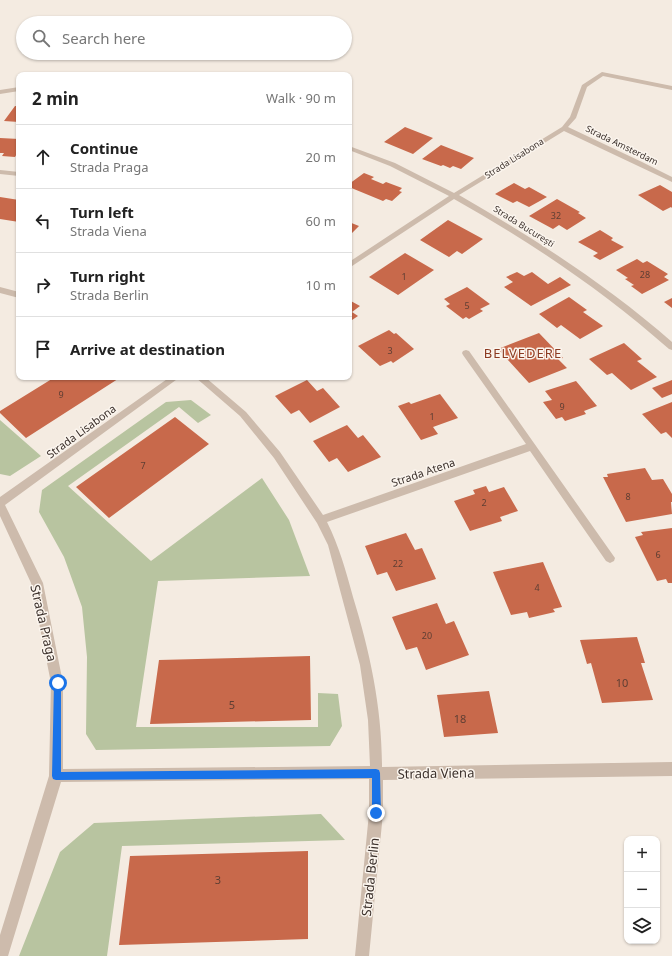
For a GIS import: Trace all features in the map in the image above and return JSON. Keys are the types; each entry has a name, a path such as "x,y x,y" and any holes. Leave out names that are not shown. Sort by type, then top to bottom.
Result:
{"street":[{"name":"Strada Lisabona","path":"352,264 455,195 564,128 574,118 584,86 602,74 672,88"},
{"path":"0,92 16,89"},
{"name":"Strada Amsterdam","path":"564,128 640,163 672,180"},
{"name":"Strada București","path":"352,149 371,156 455,195 557,258 648,325 672,348"},
{"path":"0,172 16,174"},
{"path":"0,290 16,293"},
{"path":"466,353 610,558"},
{"name":"Strada Lisabona","path":"0,504 172,380"},
{"name":"Strada Berlin","path":"203,380 243,414 277,455 321,520 333,545 366,665 374,720 376,813 362,956"},
{"name":"Strada Atena","path":"321,520 532,446"},
{"name":"Strada Praga","path":"0,504 37,583 58,683 56,776 1,956"},
{"name":"Strada Viena","path":"56,776 672,769"}],"green space":[{"path":"191,400 211,415 198,423 179,407 68,486 151,561 262,478 289,520 310,576 158,581 136,727 318,727 318,693 338,694 342,726 330,746 96,750 86,734 87,657 82,607 64,557 39,512 42,490 166,402"},
{"path":"0,420 41,456 10,476 0,474"},
{"path":"321,814 345,840 122,846 107,956 19,956 60,852 94,823"}],"building":[{"path":"15,106 16,106 16,122 4,121"},
{"path":"405,127 433,138 413,154 384,142"},
{"path":"0,138 16,139 15,157 2,156 4,153 0,153"},
{"path":"441,145 474,158 461,169 453,166 450,168 443,165 441,166 422,159"},
{"path":"364,173 374,177 371,179 383,184 386,182 402,188 399,191 402,192 392,201 386,199 383,201 352,188 352,182"},
{"path":"514,183 525,189 529,187 547,197 529,207 517,201 513,203 495,194"},
{"path":"660,185 672,192 672,208 671,207 663,211 638,195"},
{"path":"0,197 16,200 16,222 0,219"},
{"path":"557,199 580,212 578,213 586,218 567,230 559,225 553,229 529,216"},
{"path":"448,220 483,239 462,254 457,251 449,257 420,240"},
{"path":"352,223 359,226 352,233"},
{"path":"600,230 613,238 611,240 624,247 600,260 593,256 598,253 578,242"},
{"path":"405,253 434,270 398,295 369,277"},
{"path":"637,259 643,263 647,261 668,274 664,277 669,280 642,294 631,286 634,285 625,279 628,278 616,270"},
{"path":"517,272 524,276 532,272 548,284 560,277 571,285 531,306 504,287 513,282 506,277"},
{"path":"467,287 490,304 480,309 483,311 469,319 466,317 463,319 446,306 450,304 444,299"},
{"path":"569,297 587,310 583,312 603,326 580,339 561,325 557,328 539,314"},
{"path":"672,298 672,308 664,302"},
{"path":"352,302 360,306 352,312"},
{"path":"352,312 358,316 352,320"},
{"path":"389,330 394,334 396,333 414,349 393,363 391,361 380,366 358,346"},
{"path":"539,333 563,358 558,359 567,368 529,383 498,349"},
{"path":"624,343 642,359 637,361 657,377 631,390 612,373 607,375 589,359"},
{"path":"50,380 116,380 26,438 0,413 0,411"},
{"path":"307,380 317,391 323,388 340,407 310,423 299,410 291,414 275,396"},
{"path":"672,380 672,394 662,398 652,388"},
{"path":"576,381 597,406 584,411 586,414 565,421 562,417 556,419 543,402 552,400 545,391"},
{"path":"440,394 458,418 433,427 438,434 421,440 398,406 409,402 411,404"},
{"path":"672,402 672,438 666,432 661,434 642,414"},
{"path":"175,417 209,444 109,518 76,487"},
{"path":"347,425 358,438 363,435 381,457 348,472 337,458 329,462 313,441"},
{"path":"645,468 652,480 663,479 672,494 672,514 626,522 603,477 608,477 607,474"},
{"path":"486,486 489,492 504,487 518,511 500,517 502,521 470,531 454,501 475,494 473,490"},
{"path":"672,528 672,583 668,583 666,579 657,581 635,537 643,535 641,532"},
{"path":"406,533 415,550 422,548 436,579 396,591 387,572 377,575 365,546"},
{"path":"543,562 562,607 553,609 555,612 529,618 527,612 511,615 493,572"},
{"path":"437,603 446,624 454,621 469,655 426,670 417,647 406,650 392,617"},
{"path":"637,637 645,663 641,663 653,700 602,703 591,663 587,664 580,640"},
{"path":"310,656 311,720 150,724 159,660"},
{"path":"489,691 498,733 444,737 437,695"},
{"path":"308,851 308,939 119,945 130,856"}],"district":[{"name":"BELVEDERE","path":"523,353"}],"route":[{"path":"58,683 56,776 354,772 376,773 376,813"}]}
